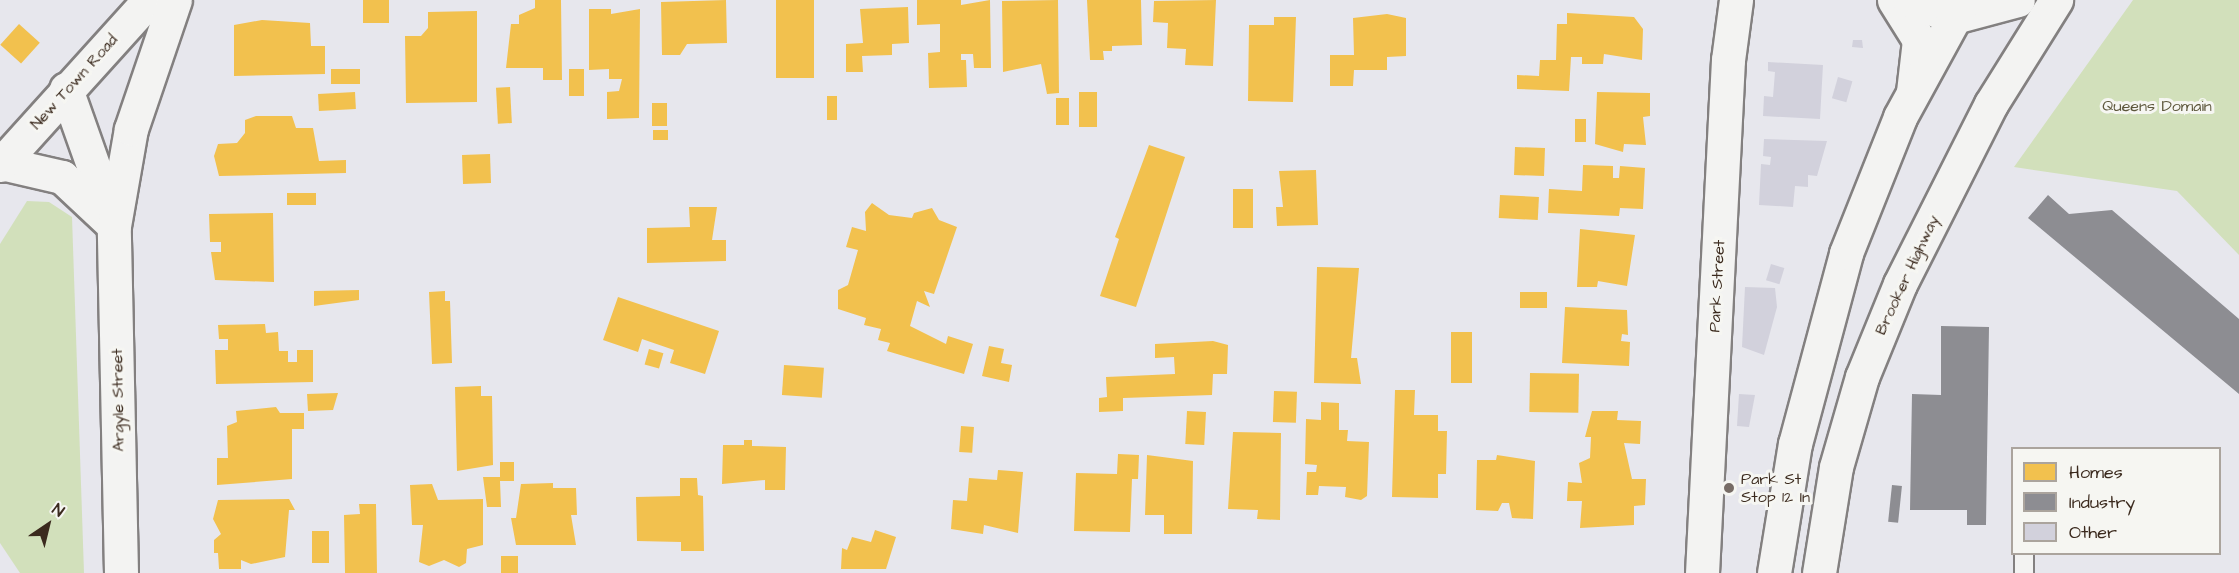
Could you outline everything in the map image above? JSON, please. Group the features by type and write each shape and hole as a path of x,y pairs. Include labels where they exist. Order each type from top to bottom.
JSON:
{"main road":[{"name":"New Town Road","path":"1,164 66,89 149,0"},
{"name":"Argyle Street","path":"121,573 114,226 132,129 175,0"},
{"name":"Park Street","path":"1702,573 1736,0"},
{"path":"1894,0 1919,40 1912,93"},
{"path":"1909,0 1959,9 2018,0"},
{"name":"Brooker Highway","path":"1818,573 1839,456 1862,377 1900,284 1991,104 2056,0"},
{"path":"1774,573 1817,351 1846,253 1912,93 1959,9"},
{"name":"Argyle Street","path":"66,89 114,226"},
{"path":"1,164 62,177 114,226"}],"lane":[{"path":"2024,555 2024,573"}],"green space":[{"name":"Queens Domain","path":"2133,0 2239,0 2239,255 2177,191 2014,167"},
{"path":"27,201 49,202 72,217 84,573 20,573 0,543 0,244"}],"building: Homes":[{"path":"363,0 389,0 389,23 363,23"},
{"path":"535,0 561,0 562,80 543,80 543,68 506,68 511,24 519,24 519,15 535,8"},
{"path":"726,0 727,43 687,44 680,55 662,55 661,2"},
{"path":"776,0 814,0 814,78 776,78"},
{"path":"917,0 961,0 961,5 990,0 991,68 974,68 973,54 961,54 961,60 966,60 967,87 929,88 928,53 940,52 940,24 917,25"},
{"path":"1058,0 1059,93 1047,94 1041,64 1003,72 1002,1"},
{"path":"1087,0 1141,0 1142,45 1112,46 1112,51 1103,51 1104,60 1090,60"},
{"path":"1216,0 1213,66 1185,65 1186,49 1167,48 1168,23 1153,22 1154,1"},
{"path":"908,7 909,43 892,44 892,55 862,56 863,72 846,72 846,44 863,43 860,9"},
{"path":"589,9 611,9 611,14 640,9 639,118 607,119 607,92 619,91 622,79 609,79 609,69 589,70"},
{"path":"477,11 477,102 406,103 405,36 421,36 428,28 428,12"},
{"path":"1567,13 1634,17 1643,29 1642,60 1604,54 1603,64 1582,64 1582,57 1571,57 1569,91 1517,89 1517,75 1539,76 1540,60 1556,60 1557,24 1567,24"},
{"path":"1387,14 1406,18 1406,56 1387,57 1387,70 1354,70 1353,86 1330,86 1330,55 1354,55 1353,18"},
{"path":"1274,17 1296,17 1293,102 1248,101 1249,25 1274,25"},
{"path":"262,20 310,23 311,46 325,46 325,74 234,76 234,25"},
{"path":"19,24 40,43 21,64 0,45"},
{"path":"331,69 360,69 360,84 331,84"},
{"path":"569,69 584,69 584,96 569,96"},
{"path":"510,87 512,123 498,124 496,88"},
{"path":"355,92 356,109 319,111 318,94"},
{"path":"1079,92 1097,92 1097,127 1079,127"},
{"path":"1597,92 1650,93 1650,116 1643,117 1646,145 1624,144 1623,152 1595,144"},
{"path":"827,96 837,96 837,120 827,120"},
{"path":"1056,98 1069,98 1069,125 1056,125"},
{"path":"652,103 667,103 667,126 652,126"},
{"path":"256,116 292,116 296,128 313,128 319,161 346,160 346,173 219,176 214,156 218,144 237,143 245,133 245,120"},
{"path":"1575,119 1586,119 1586,142 1575,142"},
{"path":"653,130 668,130 668,140 653,140"},
{"path":"1149,145 1185,157 1136,307 1100,296 1119,239 1115,237"},
{"path":"1515,147 1545,148 1544,176 1514,175"},
{"path":"490,154 491,183 463,184 462,155"},
{"path":"1583,165 1613,166 1613,178 1619,178 1620,166 1645,168 1643,209 1620,208 1619,216 1548,213 1549,189 1582,191"},
{"path":"1316,170 1318,225 1277,226 1276,207 1283,207 1279,171"},
{"path":"1233,189 1253,189 1253,228 1233,228"},
{"path":"287,193 316,193 316,205 287,205"},
{"path":"1500,195 1539,197 1538,220 1499,218"},
{"path":"872,203 889,215 912,218 914,213 932,208 939,220 957,227 934,294 924,291 930,307 917,301 910,326 946,344 948,336 973,344 964,374 887,351 890,343 878,340 881,329 864,325 866,318 838,309 838,290 848,285 858,250 846,247 852,227 866,231 865,212"},
{"path":"689,207 717,207 712,240 726,240 726,261 647,263 647,228 690,227"},
{"path":"273,213 274,282 215,280 211,252 221,252 221,242 210,242 209,214"},
{"path":"1580,229 1635,235 1627,286 1598,281 1597,287 1577,287"},
{"path":"1317,267 1359,268 1351,358 1357,358 1361,384 1314,383"},
{"path":"359,290 359,300 314,306 314,291"},
{"path":"445,291 445,301 450,301 452,363 432,364 429,292"},
{"path":"1520,292 1547,292 1547,308 1520,308"},
{"path":"618,297 719,331 705,374 670,363 674,350 642,339 638,352 603,340"},
{"path":"1565,307 1627,310 1628,335 1622,334 1621,341 1630,342 1629,366 1562,363"},
{"path":"265,324 266,333 278,332 279,351 288,351 288,362 297,362 297,350 313,350 313,382 216,384 215,350 228,350 228,339 219,339 218,325"},
{"path":"1451,332 1472,332 1472,383 1451,383"},
{"path":"1213,341 1228,345 1227,374 1213,374 1212,395 1123,398 1123,411 1099,412 1099,398 1107,397 1106,377 1175,374 1174,357 1155,358 1155,344"},
{"path":"989,346 1004,349 1001,363 1012,365 1009,382 982,376"},
{"path":"649,349 663,353 659,369 645,364"},
{"path":"784,365 824,368 822,398 782,395"},
{"path":"1530,373 1579,374 1578,413 1529,412"},
{"path":"481,386 481,396 492,396 493,465 457,471 455,387"},
{"path":"1395,390 1415,390 1414,415 1438,415 1438,431 1447,431 1446,474 1438,474 1438,498 1392,497"},
{"path":"1274,391 1297,392 1296,423 1273,422"},
{"path":"338,393 333,410 308,411 307,394"},
{"path":"1321,402 1339,403 1339,430 1348,430 1347,441 1369,442 1367,496 1361,500 1345,497 1346,487 1319,486 1318,495 1306,495 1307,472 1316,472 1317,465 1305,464 1306,419 1321,420"},
{"path":"276,407 280,413 304,413 304,429 292,429 292,479 217,485 217,458 228,458 227,426 237,422 236,411"},
{"path":"1187,411 1206,412 1204,445 1185,444"},
{"path":"1592,411 1618,411 1617,420 1641,421 1640,444 1624,443 1632,479 1646,479 1645,505 1634,506 1634,525 1580,528 1582,501 1567,501 1568,482 1582,483 1579,463 1590,458 1591,437 1585,437"},
{"path":"961,426 974,427 972,453 959,452"},
{"path":"1233,432 1281,433 1280,520 1257,519 1258,510 1228,509"},
{"path":"744,440 752,440 752,446 786,447 785,490 765,490 765,480 722,484 723,445 744,445"},
{"path":"1118,454 1139,455 1138,479 1132,479 1130,532 1074,531 1076,473 1117,474"},
{"path":"1147,455 1193,461 1192,534 1164,534 1164,515 1145,515"},
{"path":"1497,455 1535,461 1533,519 1512,518 1509,503 1502,503 1498,511 1476,510 1477,460 1496,460"},
{"path":"500,462 514,462 514,481 500,481 501,507 487,507 483,477 500,477"},
{"path":"998,470 1023,472 1018,533 984,525 983,534 951,529 953,500 967,501 969,478 997,480"},
{"path":"680,478 697,478 698,495 703,496 704,551 681,551 681,542 637,541 636,497 680,496"},
{"path":"553,483 553,488 576,488 577,515 571,515 576,545 516,545 511,518 516,518 521,484"},
{"path":"432,484 438,500 483,499 483,545 467,549 466,563 459,567 444,560 429,566 419,562 423,525 412,525 410,485"},
{"path":"289,499 295,510 289,510 285,557 251,564 241,560 241,569 219,569 218,553 214,553 214,540 221,534 213,519 218,500"},
{"path":"359,504 376,504 377,573 345,573 344,515 360,514"},
{"path":"875,530 896,537 886,569 841,569 842,548 847,550 852,537 871,542"},
{"path":"312,531 329,531 329,563 312,563"},
{"path":"501,556 518,556 518,573 501,573"}],"building: Industry":[{"path":"2048,195 2069,214 2112,210 2239,319 2239,394 2028,218"},
{"path":"1941,326 1989,327 1986,525 1967,525 1967,510 1910,510 1912,394 1941,395"},
{"path":"1892,485 1902,486 1898,523 1888,522"}],"building: Other":[{"path":"1853,40 1862,40 1863,48 1852,47"},
{"path":"1768,62 1823,65 1820,119 1763,116 1764,96 1773,97 1775,72 1768,71"},
{"path":"1838,77 1852,81 1846,102 1832,98"},
{"path":"1764,139 1827,141 1817,176 1808,175 1808,187 1795,186 1793,207 1759,205 1761,164 1770,165 1771,157 1763,156"},
{"path":"1771,264 1784,268 1779,284 1766,280"},
{"path":"1745,287 1775,288 1777,307 1764,355 1742,347"},
{"path":"1739,394 1755,395 1749,427 1737,426"}],"place":[{"name":"Park St Stop 12 In","path":"1729,488"}]}
